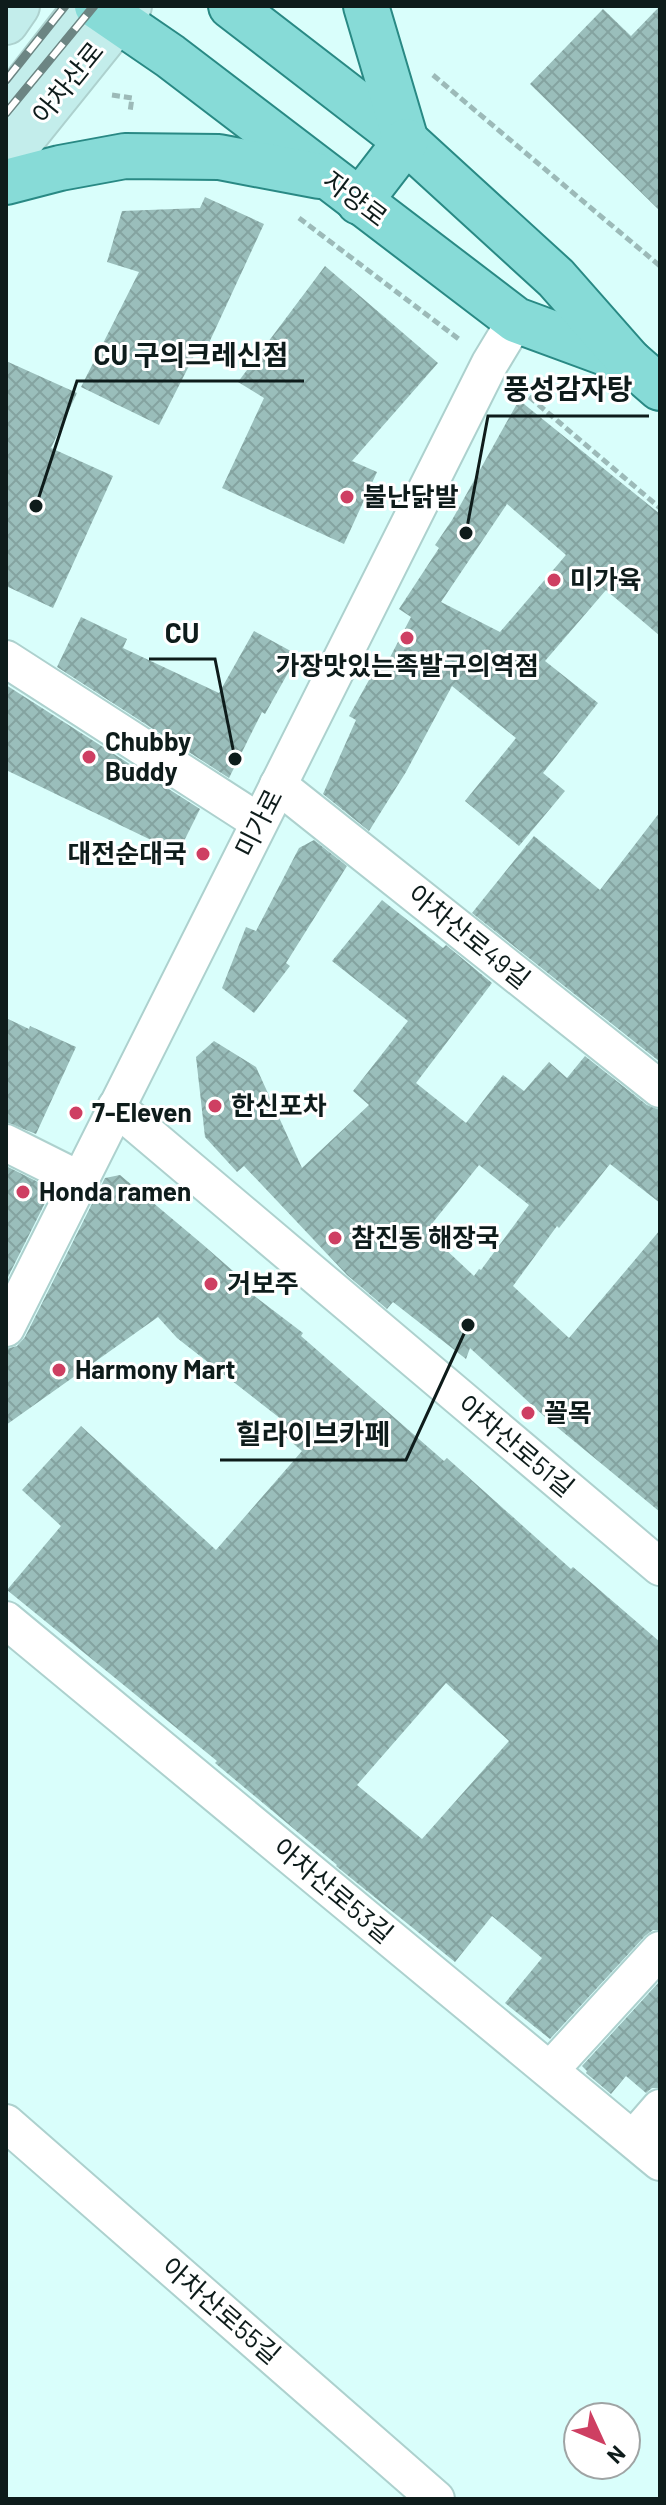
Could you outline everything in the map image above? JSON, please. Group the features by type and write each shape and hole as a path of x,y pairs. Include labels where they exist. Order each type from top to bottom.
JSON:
{"main road":[{"path":"6,22 17,6"},
{"name":"자양로","path":"231,6 406,141 556,278 645,375"},
{"path":"6,182 125,156 219,157 342,190 406,141 366,6"},
{"name":"자양로","path":"108,9 516,320 645,375"},
{"name":"아차산로","path":"6,110 108,9"},
{"name":"아차산로","path":"6,159 108,9"}],"street":[{"name":"미가로","path":"6,1328 490,363 516,320"},
{"path":"6,659 259,822"},
{"name":"아차산로49길","path":"278,785 660,1089"},
{"name":"아차산로51길","path":"116,1107 660,1567"},
{"path":"6,1143 80,1180"},
{"name":"아차산로53길","path":"6,1620 647,2151"},
{"path":"550,2070 660,1950"},
{"path":"647,2151 660,2108"},
{"name":"아차산로55길","path":"6,2123 436,2499"}],"path":[{"path":"424,68 660,266"},
{"path":"294,214 490,363 660,508"}],"building":[{"path":"660,6 660,211 530,84 603,9 631,36"},
{"path":"205,197 264,224 202,358 195,354 159,425 81,387 139,272 107,262 122,211 200,208"},
{"path":"325,266 438,363 352,461 377,472 344,544 222,488 264,398 238,382"},
{"path":"6,361 77,393 51,448 113,476 53,608 6,586"},
{"path":"519,400 660,514 660,636 606,590 545,661 598,703 543,773 565,791 519,846 465,801 516,738 452,686 406,772 369,831 323,794 356,720 349,716 379,662 386,665 411,617 399,609 439,548 435,545","holes":["507,504 566,555 500,632 441,602"]},
{"path":"81,617 127,639 123,648 219,693 254,631 298,655 265,714 262,712 229,778 57,667"},
{"path":"6,685 200,809 178,853 6,770"},
{"path":"660,812 660,1062 472,913 534,836 600,890"},
{"path":"314,840 347,866 286,963 290,966 254,1013 222,988 246,927 256,931 299,848"},
{"path":"382,900 443,948 446,945 492,983 416,1083 466,1123 503,1075 524,1091 549,1062 567,1078 585,1056 647,1105 660,1110 660,1203 610,1164 559,1228 557,1226 513,1286 569,1338 660,1230 660,1512 546,1418 470,1348 466,1359 393,1302 387,1309 347,1275 244,1166 237,1172 205,1137 196,1057 214,1041 256,1067 302,1168 369,1105 353,1091 408,1021 332,961","holes":["479,1165 529,1205 474,1276 426,1231"]},
{"path":"6,1018 76,1047 36,1134 6,1122"},
{"path":"6,1166 52,1189 6,1281"},
{"path":"120,1175 249,1285 245,1289 303,1333 301,1336 444,1461 447,1458 571,1569 573,1567 660,1642 660,1930 653,1930 645,1936 550,2039 505,2003 542,1958 492,1916 455,1962 336,1866 215,1763 217,1761 7,1590 61,1526 22,1490 81,1426 216,1550 302,1451 274,1427 281,1419 177,1338 158,1317 6,1425 6,1349 17,1346 25,1337 105,1178","holes":["446,1683 509,1741 422,1839 357,1785"]},
{"path":"660,1981 660,2088 652,2088 646,2093 626,2076 611,2094 582,2066"}],"railway":[{"path":"6,80 65,6"},
{"path":"6,113 94,6"}],"place":[{"name":"불난닭발","path":"347,497"},
{"name":"CU 구의크레신점","path":"36,506"},
{"name":"풍성감자탕","path":"466,533"},
{"name":"미가육","path":"554,580"},
{"name":"가장맛있는족발구의역점","path":"407,638"},
{"name":"Chubby Buddy","path":"89,757"},
{"name":"CU","path":"235,759"},
{"name":"대전순대국","path":"203,854"},
{"name":"한신포차","path":"215,1106"},
{"name":"7-Eleven","path":"76,1113"},
{"name":"Honda ramen","path":"23,1192"},
{"name":"참진동 해장국","path":"335,1238"},
{"name":"거보주","path":"211,1284"},
{"name":"힐라이브카페","path":"468,1325"},
{"name":"Harmony Mart","path":"59,1370"},
{"name":"꼴목","path":"528,1413"}]}
